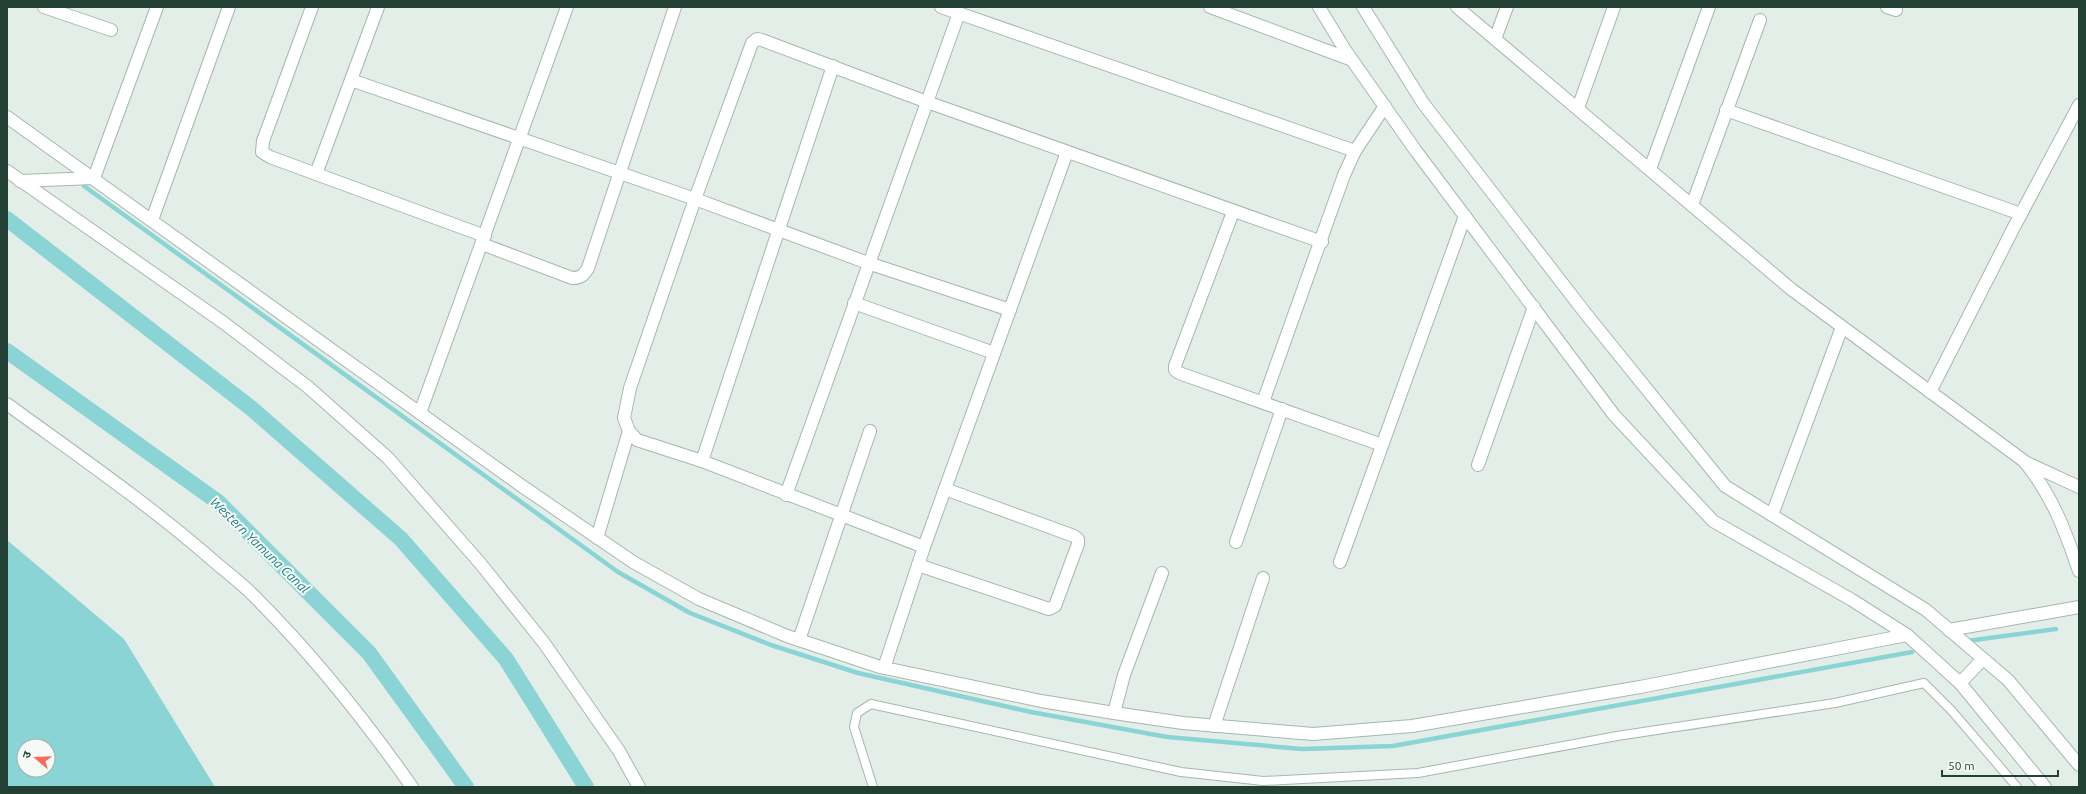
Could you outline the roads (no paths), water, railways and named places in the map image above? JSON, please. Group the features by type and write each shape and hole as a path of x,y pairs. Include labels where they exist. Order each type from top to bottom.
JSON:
{"street":[{"path":"44,7 111,30"},
{"path":"94,178 157,7"},
{"path":"152,220 229,7"},
{"path":"312,7 261,149 265,155 578,278 584,275 588,268 618,174 675,7"},
{"path":"316,174 378,7"},
{"path":"420,413 484,240 518,140 568,7"},
{"path":"941,7 1354,151"},
{"path":"1210,7 1352,60"},
{"path":"1319,7 1352,60 1385,106 1465,216 1614,415 1713,521 1852,600 1907,635 1960,683 2045,787"},
{"path":"1363,7 1423,102 1586,314 1725,486 1926,610 2008,680 2079,765"},
{"path":"1457,7 1791,289 2024,461 2079,487"},
{"path":"1495,39 1507,7"},
{"path":"1578,108 1614,7"},
{"path":"1650,169 1709,7"},
{"path":"786,495 959,13"},
{"path":"1692,205 1760,20"},
{"path":"924,547 841,513 786,495 702,461 637,440 629,431 624,418 630,388 695,199 752,43 757,39 1233,212 1322,242"},
{"path":"702,461 738,349 780,230 833,66"},
{"path":"351,80 518,140 695,199 868,263 1010,310"},
{"path":"1263,402 1354,151 1385,106"},
{"path":"1930,392 2021,214 2079,106"},
{"path":"1726,110 2021,214"},
{"path":"7,117 420,413 632,562 699,599 799,640 884,668 1041,701 1114,713 1183,723 1313,734 1412,726 1640,686 1907,635"},
{"path":"884,668 924,547 1067,152"},
{"path":"7,171 230,327 308,387 388,458 480,563 544,643 619,751 639,787"},
{"path":"20,181 94,178"},
{"path":"1233,212 1175,366 1175,370 1179,374 1263,402 1382,445"},
{"path":"1340,562 1465,216"},
{"path":"854,303 994,353"},
{"path":"1478,465 1534,307"},
{"path":"1772,515 1842,327"},
{"path":"7,404 133,495 196,545 254,596 316,663 389,754 412,787"},
{"path":"1236,542 1282,409"},
{"path":"597,538 629,431"},
{"path":"799,640 870,431"},
{"path":"2024,461 2044,488 2066,531 2079,572"},
{"path":"918,565 1049,609 1055,606 1078,544 1078,539 1074,536 945,489"},
{"path":"1114,713 1124,675 1162,573"},
{"path":"1214,726 1263,578"},
{"path":"1949,630 2079,607"},
{"path":"1960,683 1983,659"}],"lane":[{"path":"873,787 854,727 857,713 871,704 1180,772 1263,780 1418,773 1617,736 1835,703 1924,683 1952,711 2017,787"}],"water":[{"path":"7,540 124,639 215,787 7,787"}],"waterway":[{"path":"84,186 618,572 690,613 771,645 858,673 1031,712 1167,737 1302,749 1393,746 1912,652"},
{"path":"7,219 251,408 401,539 506,659 586,787"},
{"name":"Western Yamuna Canal","path":"7,351 218,502 369,653 466,787"},
{"path":"1967,641 2056,629"}]}
